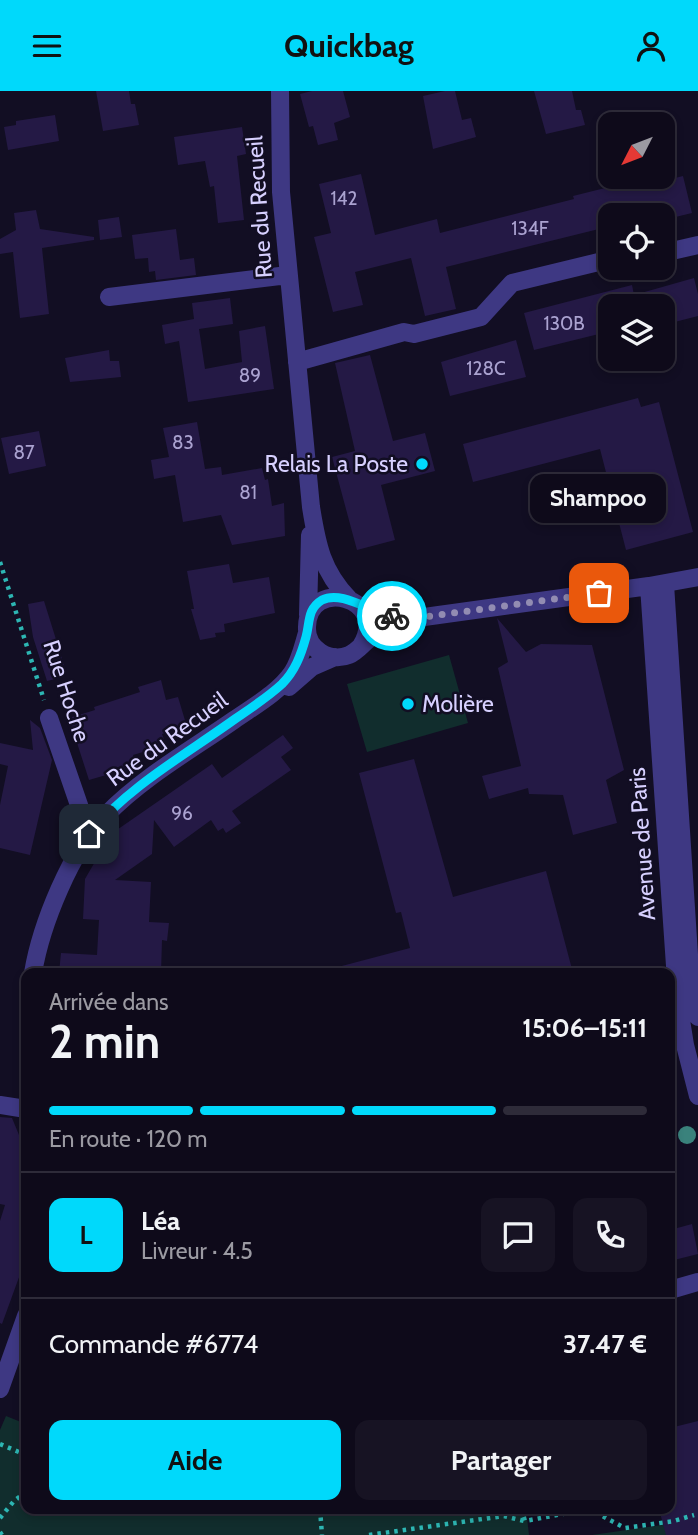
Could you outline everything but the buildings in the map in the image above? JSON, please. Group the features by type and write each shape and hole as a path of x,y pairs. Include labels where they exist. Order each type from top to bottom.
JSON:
{"street":[{"name":"Rue du Recueil","path":"264,699 293,671 308,625 310,507 279,159 279,91"},
{"path":"675,250 698,245"},
{"path":"297,362 404,333 414,334 481,317 512,283 598,262"},
{"path":"109,297 288,275"},
{"name":"Rue du Recueil","path":"310,507 326,569 333,582 354,602"},
{"path":"417,618 382,614 339,597 325,599 313,609 308,625 317,650 335,657 350,655 377,633 417,618 698,577"},
{"name":"Avenue de Paris","path":"657,585 690,970 698,1017"},
{"name":"Avenue de Paris","path":"657,585 677,995 685,1045 698,1096"},
{"path":"354,602 366,617 368,627 361,646"},
{"name":"Rue du Recueil","path":"34,968 44,927 71,866 89,834 105,815 143,784 264,699 297,682 312,667 335,657"},
{"name":"Rue Hoche","path":"49,718 89,834"},
{"path":"0,1105 21,1108"},
{"path":"675,1289 698,1282"},
{"path":"1,1385 21,1330"}],"path":[{"name":"Rue Hoche","path":"0,562 49,718"},
{"path":"0,1444 21,1453"},
{"path":"0,1518 21,1496"},
{"path":"320,1514 322,1535"},
{"path":"523,1514 525,1521"},
{"path":"369,1535 504,1516 525,1521 562,1514"},
{"path":"601,1514 625,1528 674,1521 694,1515"}],"green space":[{"name":"Molière","path":"449,655 468,723 367,752 347,684"},
{"path":"6,1416 21,1422 21,1514 527,1514 529,1535 0,1535 0,1430"},
{"path":"669,1524 672,1535 592,1535"}],"way so far":[{"path":"392,616 417,618 599,593"}],"place":[{"name":"Relais La Poste","path":"422,464"},
{"name":"Shampoo","path":"599,593"},
{"name":"Molière","path":"408,704"}],"route":[{"path":"89,834 121,801 264,699 285,681 302,651 310,613 320,602 334,597 345,597 369,610 392,616"}]}
